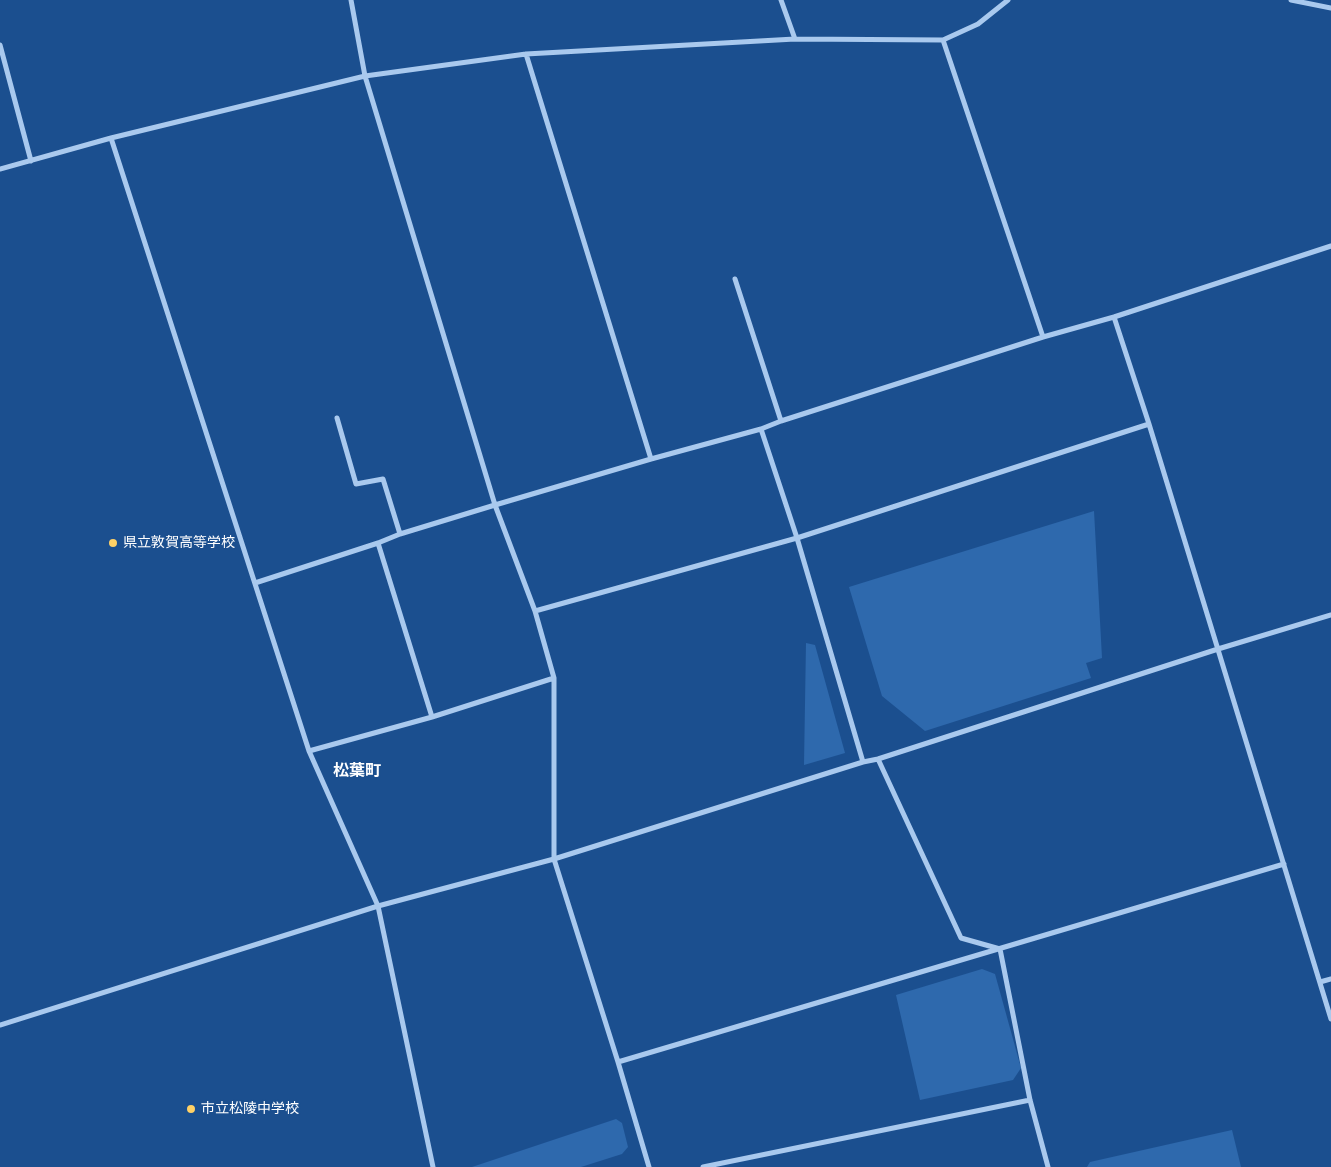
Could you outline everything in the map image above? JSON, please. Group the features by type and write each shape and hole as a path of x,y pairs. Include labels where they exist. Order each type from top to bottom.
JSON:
{"street":[{"path":"351,0 365,76 495,505 535,611 554,678 554,859 649,1167"},
{"path":"781,0 795,38"},
{"path":"0,169 111,138 365,76 526,54 795,38 943,40 978,24 1008,0"},
{"path":"1291,0 1331,8"},
{"path":"943,40 1043,337"},
{"path":"0,45 31,161"},
{"path":"526,54 651,459"},
{"path":"111,138 309,751 378,906 433,1167"},
{"path":"255,583 400,534 495,505 651,459 761,430 782,420 1043,337 1114,317 1331,246"},
{"path":"735,279 782,420"},
{"path":"1114,317 1149,424 1331,1020"},
{"path":"337,418 356,484 383,479 400,534"},
{"path":"535,611 797,538 1149,424"},
{"path":"761,430 797,538 863,762"},
{"path":"378,543 432,717"},
{"path":"0,1025 378,906 554,859 863,762 878,759 1331,614"},
{"path":"309,751 432,717 554,678"},
{"path":"878,759 961,938 1000,949"},
{"path":"618,1062 1284,864"},
{"path":"1000,949 1030,1100 1048,1167"},
{"path":"1320,982 1331,979"},
{"path":"703,1167 1030,1100"}],"shaded area":[{"path":"1094,511 1102,658 1086,663 1091,678 925,731 882,696 849,587"},
{"path":"806,643 815,645 845,753 804,765"},
{"path":"982,969 995,974 1021,1068 1013,1080 920,1100 896,995"},
{"path":"616,1119 622,1123 628,1147 622,1154 581,1167 472,1167"},
{"path":"1232,1130 1241,1167 1087,1167 1090,1162"}],"place":[{"name":"県立敦賀高等学校","path":"113,543"},
{"name":"市立松陵中学校","path":"191,1109"}],"district":[{"name":"松葉町","path":"357,771"}]}
